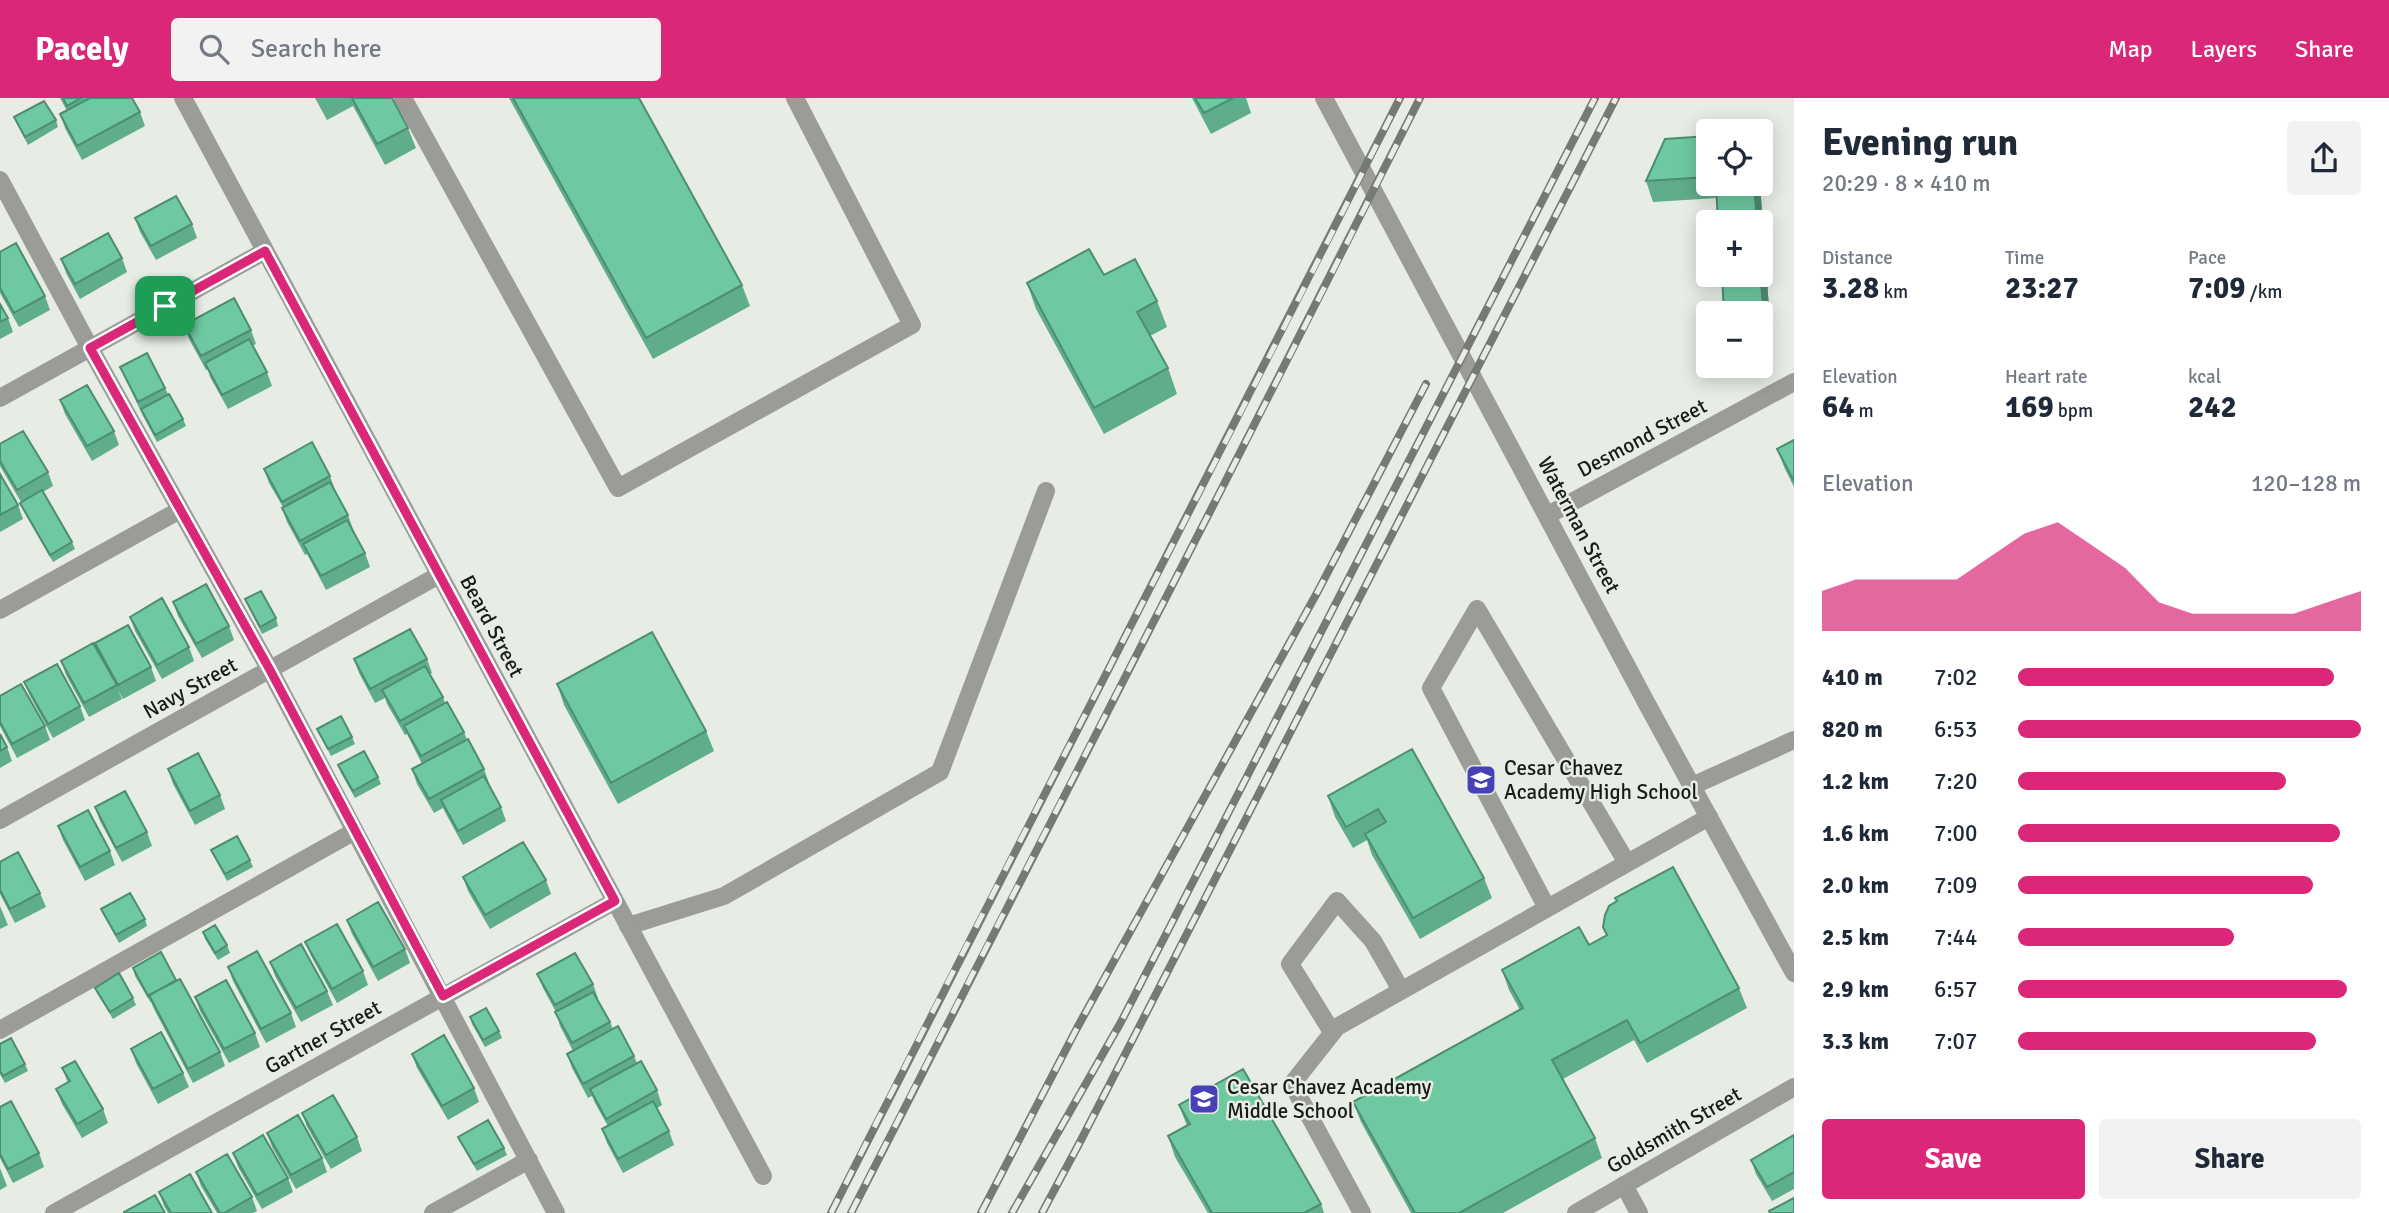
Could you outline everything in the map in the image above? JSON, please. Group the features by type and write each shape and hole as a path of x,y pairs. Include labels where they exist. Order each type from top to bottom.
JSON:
{"street":[{"name":"Beard Street","path":"183,98 762,1176"},
{"path":"403,98 618,488 912,325 795,98"},
{"name":"Waterman Street","path":"1324,98 1794,973"},
{"path":"0,180 90,348 270,670 556,1213"},
{"path":"0,398 265,251"},
{"name":"Desmond Street","path":"1548,515 1794,382"},
{"path":"628,926 724,896 940,772 1046,491"},
{"path":"0,610 180,510"},
{"name":"Navy Street","path":"0,820 439,575"},
{"path":"1547,908 1431,688 1477,609 1627,863"},
{"path":"1692,786 1794,740"},
{"path":"1362,1213 1292,1084 1332,1032 1401,990 1709,817"},
{"path":"0,1030 355,831"},
{"name":"Gartner Street","path":"54,1213 615,901"},
{"path":"1332,1032 1290,964 1337,901 1373,941 1401,990"},
{"name":"Goldsmith Street","path":"1582,1211 1794,1087"},
{"path":"433,1213 529,1160"},
{"path":"1624,1185 1639,1213"}],"building":[{"path":"63,98 81,98 67,106"},
{"path":"90,98 132,98 140,112 77,146 60,114"},
{"path":"352,98 392,98 408,128 377,144"},
{"path":"513,98 639,98 742,285 646,338"},
{"path":"1195,98 1233,98 1204,113"},
{"path":"44,101 56,120 25,137 14,117"},
{"path":"1696,137 1696,178 1646,181 1665,139"},
{"path":"176,196 192,224 151,246 135,218"},
{"path":"1717,196 1755,196 1756,210 1717,210"},
{"path":"108,233 122,258 75,284 61,259"},
{"path":"16,243 45,296 14,313 0,288 0,252"},
{"path":"1089,249 1104,275 1135,259 1157,301 1137,312 1168,368 1094,408 1027,283"},
{"path":"1723,287 1761,287 1763,301 1723,301"},
{"path":"234,298 251,330 201,356 184,325"},
{"path":"0,304 8,318 0,322"},
{"path":"249,339 267,372 222,395 205,363"},
{"path":"147,353 165,388 138,402 120,367"},
{"path":"87,385 114,431 87,446 60,400"},
{"path":"169,394 183,419 155,435 141,409"},
{"path":"23,431 48,472 17,490 0,461 0,444"},
{"path":"1794,440 1794,481 1777,449"},
{"path":"312,442 330,476 282,502 264,469"},
{"path":"0,474 18,505 0,515"},
{"path":"330,482 348,515 300,541 282,508"},
{"path":"42,490 72,542 50,555 20,503"},
{"path":"347,520 365,553 321,576 303,544"},
{"path":"206,584 229,626 196,644 173,602"},
{"path":"261,591 276,618 260,627 245,599"},
{"path":"162,598 189,647 157,665 130,617"},
{"path":"128,625 151,667 118,685 95,643"},
{"path":"410,629 427,659 370,689 354,659"},
{"path":"652,632 706,731 611,783 557,684"},
{"path":"93,643 117,685 84,703 61,661"},
{"path":"57,664 80,706 48,724 24,682"},
{"path":"425,666 443,697 400,721 382,690"},
{"path":"21,684 45,726 12,744 0,722 0,696"},
{"path":"447,702 464,732 421,756 404,726"},
{"path":"341,716 352,737 328,749 317,729"},
{"path":"0,734 7,747 0,751"},
{"path":"468,739 484,769 429,799 412,769"},
{"path":"1412,749 1484,878 1413,918 1365,834 1386,822 1378,809 1346,827 1328,796"},
{"path":"364,751 378,777 353,791 338,765"},
{"path":"198,753 220,795 190,811 168,769"},
{"path":"484,776 501,807 458,831 441,800"},
{"path":"125,791 147,832 116,848 95,807"},
{"path":"88,810 110,851 80,867 58,826"},
{"path":"237,836 250,860 225,874 211,850"},
{"path":"523,842 546,880 485,915 463,877"},
{"path":"18,852 40,893 10,909 0,890 0,862"},
{"path":"1673,867 1739,988 1640,1043 1627,1020 1552,1060 1595,1138 1459,1213 1415,1213 1353,1102 1523,1008 1502,970 1579,927 1589,945 1607,935 1603,927 1605,915 1609,906 1617,901 1615,898"},
{"path":"130,893 145,919 116,935 101,909"},
{"path":"378,902 405,949 373,967 347,920"},
{"path":"337,924 363,971 332,989 305,942"},
{"path":"215,925 227,945 215,953 203,932"},
{"path":"301,944 327,991 296,1008 270,962"},
{"path":"257,951 291,1013 261,1029 228,967"},
{"path":"161,952 176,980 148,996 133,968"},
{"path":"575,953 593,984 555,1005 537,974"},
{"path":"119,973 133,998 110,1012 95,988"},
{"path":"180,979 220,1052 188,1069 149,995"},
{"path":"226,980 255,1033 224,1049 195,997"},
{"path":"593,992 610,1022 572,1043 555,1012"},
{"path":"486,1008 499,1031 483,1040 470,1017"},
{"path":"618,1026 634,1056 583,1084 567,1054"},
{"path":"161,1032 183,1073 153,1089 131,1049"},
{"path":"444,1035 474,1088 442,1106 412,1054"},
{"path":"11,1038 25,1064 3,1076 0,1071 0,1044"},
{"path":"75,1061 103,1109 77,1124 56,1089 70,1081 62,1068"},
{"path":"641,1061 657,1090 606,1119 590,1089"},
{"path":"1243,1069 1321,1204 1304,1213 1212,1213 1168,1136 1190,1124 1179,1105"},
{"path":"333,1095 357,1137 326,1155 302,1113"},
{"path":"11,1101 39,1153 8,1169 0,1154 0,1107"},
{"path":"653,1101 669,1131 618,1159 602,1129"},
{"path":"298,1115 322,1158 291,1175 267,1133"},
{"path":"488,1120 504,1148 474,1164 458,1137"},
{"path":"263,1135 288,1178 257,1195 233,1153"},
{"path":"1794,1135 1794,1172 1767,1187 1751,1160"},
{"path":"227,1154 252,1197 220,1213 196,1172"},
{"path":"190,1174 212,1213 171,1213 159,1192"},
{"path":"155,1195 165,1213 124,1213 124,1212"},
{"path":"1794,1198 1794,1213 1770,1213 1769,1211"}],"railway":[{"path":"831,1213 1400,98"},
{"path":"851,1213 1420,98"},
{"path":"1012,1213 1121,1022 1595,98"},
{"path":"1042,1213 1616,98"},
{"path":"981,1213 1077,1028 1318,591 1426,384"}],"place":[{"name":"Cesar Chavez Academy High School","path":"1481,780"},
{"name":"Cesar Chavez Academy Middle School","path":"1204,1099"}],"route":[{"path":"265,251 615,901 443,996 270,670 90,348 165,306 265,251"}]}
